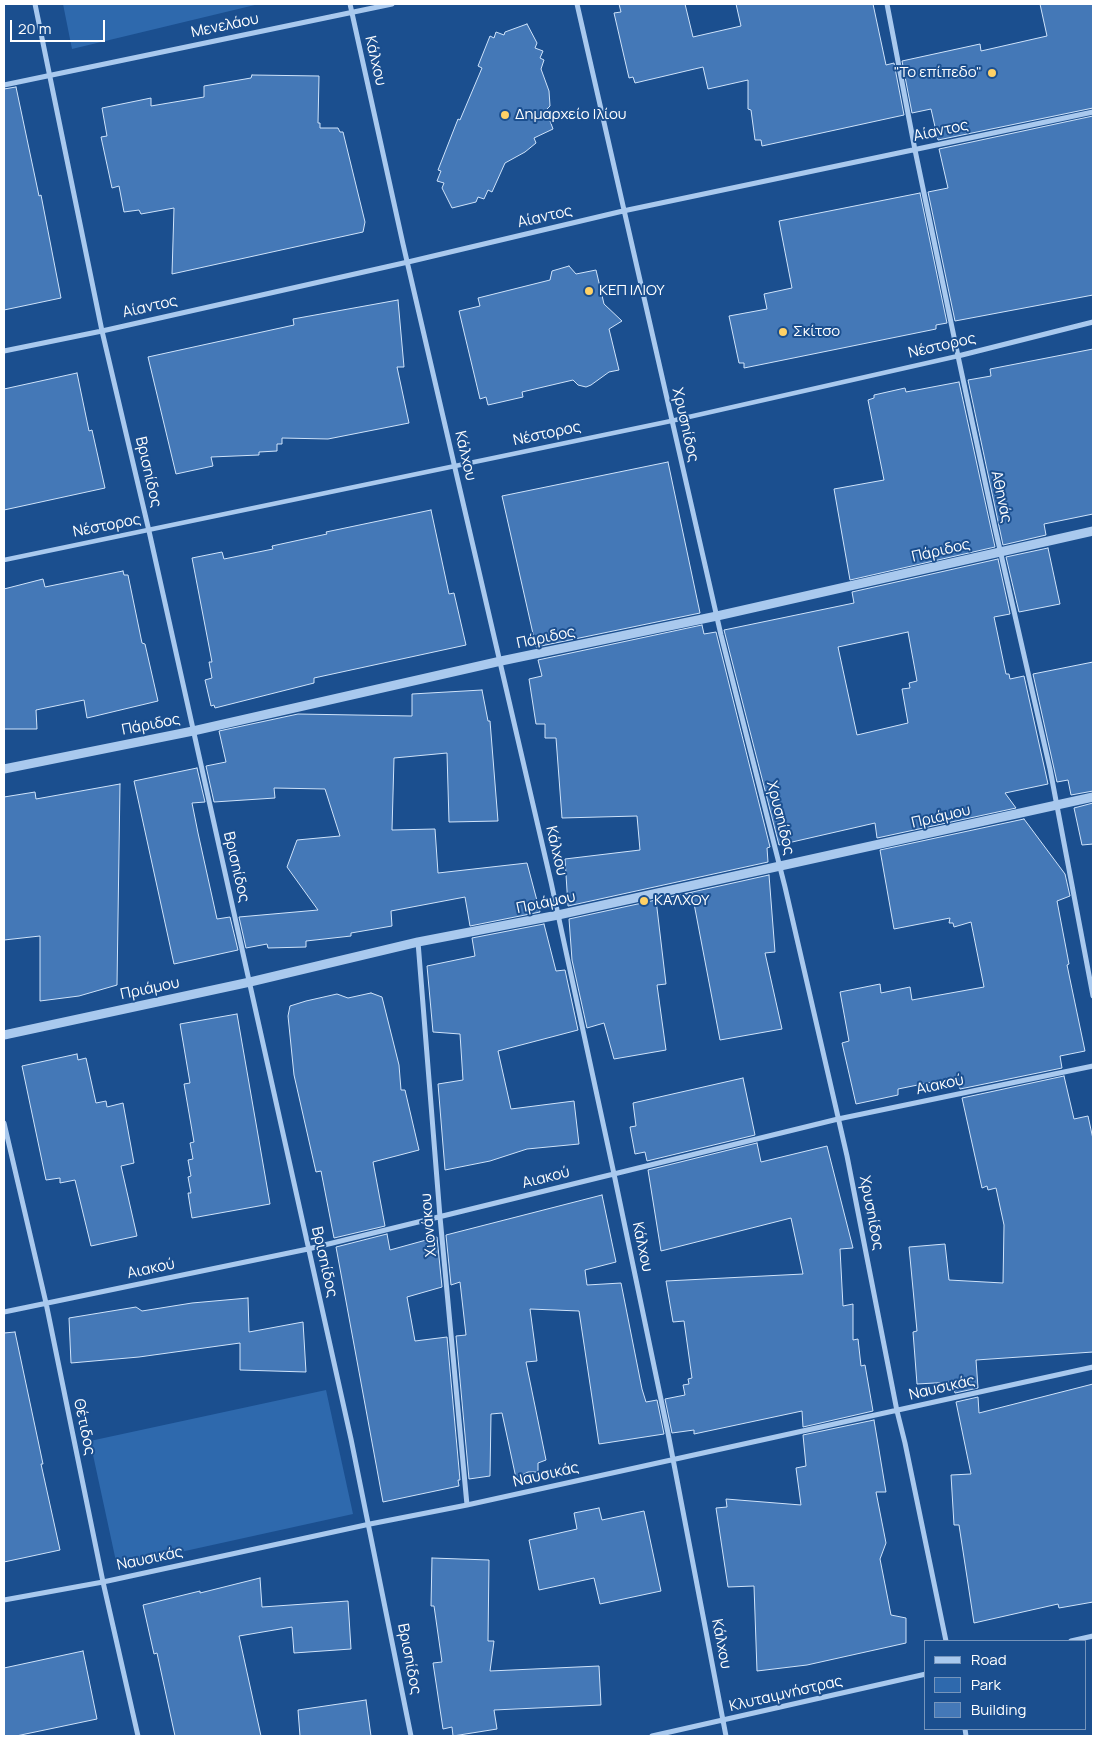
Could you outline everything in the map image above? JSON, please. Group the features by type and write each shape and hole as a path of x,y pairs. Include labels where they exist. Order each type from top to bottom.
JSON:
{"street":[{"name":"Βρισηίδος","path":"35,4 102,331 149,531 370,1524 412,1736"},
{"name":"Κάλχου","path":"350,4 558,915 614,1174 726,1736"},
{"name":"Μενελάου","path":"4,85 392,4"},
{"name":"Χρυσηίδος","path":"576,4 671,421 717,616 780,867 847,1156 896,1411 905,1442 946,1640"},
{"name":"Αθηνάς","path":"887,4 958,356 1057,805 1093,996"},
{"name":"Αίαντος","path":"4,351 102,331 408,262 623,211 1093,112"},
{"name":"Νέστορος","path":"4,560 671,421 958,356 1093,322"},
{"name":"Πάριδος","path":"4,769 193,731 501,661 717,616 1093,531"},
{"name":"Πριάμου","path":"4,1035 250,982 418,942 558,915 1093,797"},
{"name":"Χιονάκου","path":"418,942 440,1217 467,1505"},
{"name":"Αιακού","path":"4,1312 308,1249 838,1119 1093,1066"},
{"name":"Θέτιδος","path":"4,1123 46,1303 138,1736"},
{"name":"Ναυσικάς","path":"4,1600 104,1582 370,1524 467,1505 1093,1367"},
{"path":"1075,1640 1093,1636"},
{"name":"Κλυταιμνήστρας","path":"652,1736 924,1674"}],"green space":[{"path":"63,4 259,4 72,49"},
{"path":"326,1390 353,1514 117,1566 90,1441"}],"building":[{"path":"619,4 685,4 693,37 741,26 736,4 873,4 886,65 894,63 904,115 762,146 761,140 755,140 751,110 748,109 748,80 708,89 703,67 635,83 633,77 629,78 614,13 621,12"},
{"path":"1040,4 1093,4 1093,108 938,140 931,109 912,113 902,61 980,44 981,51 1047,36"},
{"name":"Δημαρχείο Ιλίου","path":"527,24 537,43 535,48 543,51 540,58 544,60 541,69 549,91 550,106 546,110 553,129 534,138 536,143 525,152 505,163 492,192 488,190 484,199 478,197 476,202 452,208 442,188 444,183 437,181 441,171 438,170 458,119 460,120 482,68 478,66 490,36 494,38 496,32 504,35 505,32"},
{"path":"252,75 319,76 318,123 320,123 320,128 338,128 340,132 343,132 365,222 363,232 172,274 174,208 141,214 139,210 124,212 119,186 112,188 101,137 107,136 102,108 151,98 151,106 204,97 204,86 251,78"},
{"path":"16,87 39,196 41,195 61,298 4,310 4,89"},
{"path":"1093,116 1093,295 955,321 928,192 948,188 939,149"},
{"path":"920,193 947,323 936,325 936,329 744,368 744,363 739,363 729,316 767,309 764,294 792,288 779,221"},
{"path":"569,266 576,274 596,270 604,304 622,321 609,329 619,370 609,372 586,387 578,385 573,380 522,392 523,397 488,405 486,397 480,399 459,311 480,306 478,298 550,280 552,271"},
{"path":"398,300 404,367 397,367 409,423 328,439 282,438 282,444 277,444 277,451 259,452 259,455 211,457 213,466 176,474 148,357 294,325 293,319"},
{"path":"1093,349 1093,514 1044,524 1046,535 1003,545 968,380 991,376 990,369"},
{"path":"77,373 89,431 92,430 105,488 4,510 4,389"},
{"path":"959,382 995,547 850,580 834,489 884,480 868,400 874,398 874,395 905,388 906,392"},
{"path":"668,462 700,613 536,647 502,496"},
{"path":"431,510 449,594 454,593 466,645 314,678 314,683 215,708 214,705 211,706 205,680 212,678 209,662 212,662 192,558 222,552 224,559 273,549 272,546 327,534 326,532"},
{"path":"1048,548 1060,604 1019,612 1006,557"},
{"path":"998,559 1010,614 994,617 1006,674 1009,674 1010,679 1024,676 1048,784 1005,793 1016,808 877,838 875,823 779,845 724,630 854,603 852,592","holes":["908,632 917,681 909,683 910,688 902,689 908,723 857,735 838,647"]},
{"path":"123,571 124,575 128,575 142,643 145,644 158,701 87,718 84,700 36,710 37,729 4,729 4,589 43,579 45,587"},
{"path":"702,625 704,634 716,632 770,847 767,848 768,862 568,906 565,859 640,850 637,816 562,818 556,738 545,738 545,724 536,724 529,679 542,676 538,660"},
{"path":"1093,662 1093,791 1071,795 1068,780 1057,782 1033,674"},
{"path":"482,690 488,721 490,721 498,821 449,822 447,753 394,758 392,830 435,829 438,873 527,863 540,912 470,926 465,897 391,911 392,926 351,933 351,936 306,941 306,947 268,948 267,944 246,948 239,917 318,910 287,867 297,840 340,836 325,789 274,788 275,798 214,802 206,766 226,762 219,731 298,714 412,716 412,694"},
{"path":"197,768 205,802 192,803 217,919 230,917 238,950 174,964 134,781"},
{"path":"120,784 117,985 79,996 40,1001 40,936 4,940 4,797 35,792 36,799"},
{"path":"1093,803 1093,844 1082,845 1074,808"},
{"path":"1024,819 1065,874 1070,896 1057,901 1069,964 1067,965 1085,1051 1060,1056 1062,1068 960,1089 957,1077 898,1089 898,1095 856,1104 842,1043 849,1041 840,992 880,984 881,993 910,987 912,1000 984,987 971,922 954,927 953,923 949,923 950,918 894,929 880,850"},
{"path":"769,875 775,952 765,953 782,1029 720,1040 692,893 670,897"},
{"path":"656,900 666,984 657,985 666,1050 614,1059 604,1023 587,1028 572,960 569,919"},
{"path":"544,924 556,971 565,970 578,1030 498,1051 511,1109 574,1101 579,1144 527,1149 490,1161 445,1170 438,1084 463,1080 460,1034 433,1032 427,966 475,956 472,938"},
{"path":"371,993 382,997 399,1065 401,1090 405,1090 419,1150 373,1162 385,1226 334,1238 321,1171 316,1172 294,1075 288,1016 290,1006 306,1001 337,994 348,998"},
{"path":"237,1014 270,1204 192,1218 188,1193 191,1193 188,1177 191,1176 188,1160 193,1159 190,1143 194,1142 184,1084 190,1083 180,1024"},
{"path":"77,1054 78,1060 86,1058 96,1103 106,1101 107,1107 123,1103 134,1163 121,1166 137,1236 91,1246 75,1180 60,1183 60,1178 46,1180 22,1066"},
{"path":"1064,1076 1074,1119 1088,1116 1093,1139 1093,1352 976,1360 978,1388 955,1393 952,1382 917,1384 913,1332 917,1331 909,1247 945,1244 949,1280 1003,1283 1004,1225 996,1188 988,1190 987,1186 982,1188 962,1098"},
{"path":"743,1078 755,1135 647,1161 645,1152 635,1154 630,1127 636,1126 633,1103"},
{"path":"757,1143 761,1162 827,1146 853,1248 840,1249 843,1306 853,1304 853,1340 858,1339 861,1366 865,1365 873,1411 803,1427 802,1411 694,1434 694,1430 672,1433 665,1399 685,1395 683,1385 689,1384 688,1379 692,1378 684,1321 673,1322 666,1281 803,1274 791,1218 661,1251 648,1170"},
{"path":"602,1195 616,1262 585,1270 587,1285 621,1283 642,1389 646,1402 657,1400 664,1434 599,1444 579,1311 530,1309 537,1361 526,1362 546,1460 538,1463 538,1472 528,1472 516,1478 502,1413 491,1414 490,1476 469,1479 456,1336 466,1335 460,1282 451,1285 446,1235"},
{"path":"387,1234 390,1250 437,1237 442,1287 407,1297 415,1341 447,1337 460,1480 458,1480 459,1486 383,1502 336,1247"},
{"path":"248,1298 249,1332 303,1322 306,1372 240,1370 240,1343 139,1357 71,1363 69,1318 136,1307 142,1311 192,1303"},
{"path":"15,1332 60,1550 4,1562 4,1333"},
{"path":"1093,1384 1093,1602 1059,1608 1058,1604 974,1623 959,1525 954,1525 951,1475 971,1474 956,1402 978,1397 979,1413"},
{"path":"874,1420 886,1492 876,1492 886,1543 880,1559 891,1615 906,1618 906,1643 807,1665 757,1671 754,1586 728,1587 716,1508 727,1507 726,1499 801,1505 796,1468 806,1466 803,1435"},
{"path":"599,1508 602,1520 644,1511 661,1591 600,1604 594,1578 539,1590 529,1540 577,1529 574,1513"},
{"path":"432,1558 489,1560 488,1641 494,1641 490,1671 599,1666 601,1705 494,1710 497,1729 453,1736 452,1727 443,1729 433,1663 442,1662 434,1606 431,1606"},
{"path":"260,1578 262,1607 348,1601 351,1649 294,1653 292,1627 239,1636 261,1736 175,1736 157,1653 154,1654 143,1605"},
{"path":"83,1651 97,1719 16,1736 4,1736 4,1668"},
{"path":"366,1700 371,1736 300,1736 298,1710"}],"place":[{"name":"\"Το επίπεδο\"","path":"992,73"},
{"name":"Δημαρχείο Ιλίου","path":"505,115"},
{"name":"ΚΕΠ ΙΛΙΟΥ","path":"589,291"},
{"name":"Σκίτσο","path":"783,332"},
{"name":"ΚΑΛΧΟΥ","path":"644,901"}]}
